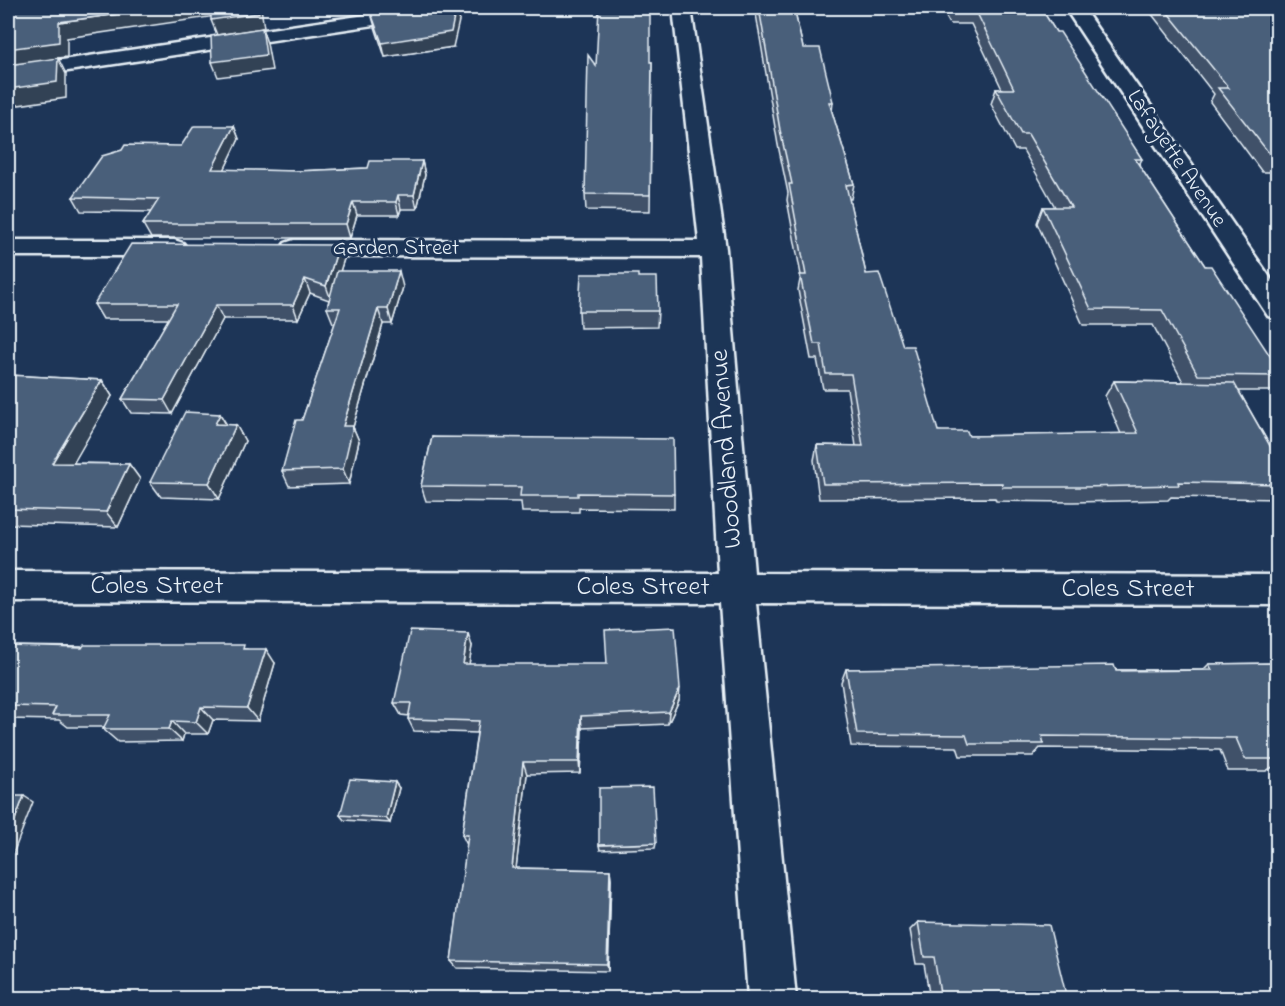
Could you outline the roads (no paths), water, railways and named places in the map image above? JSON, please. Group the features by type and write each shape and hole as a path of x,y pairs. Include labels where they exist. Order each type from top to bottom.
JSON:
{"street":[{"path":"293,8 299,30"},
{"path":"8,74 447,8"},
{"name":"Woodland Avenue","path":"682,8 713,249 737,587 772,999"},
{"name":"Lafayette Avenue","path":"1074,8 1278,310"},
{"path":"8,248 199,248"},
{"name":"Garden Street","path":"271,248 713,249"},
{"name":"Coles Street","path":"8,586 1278,590"}]}
